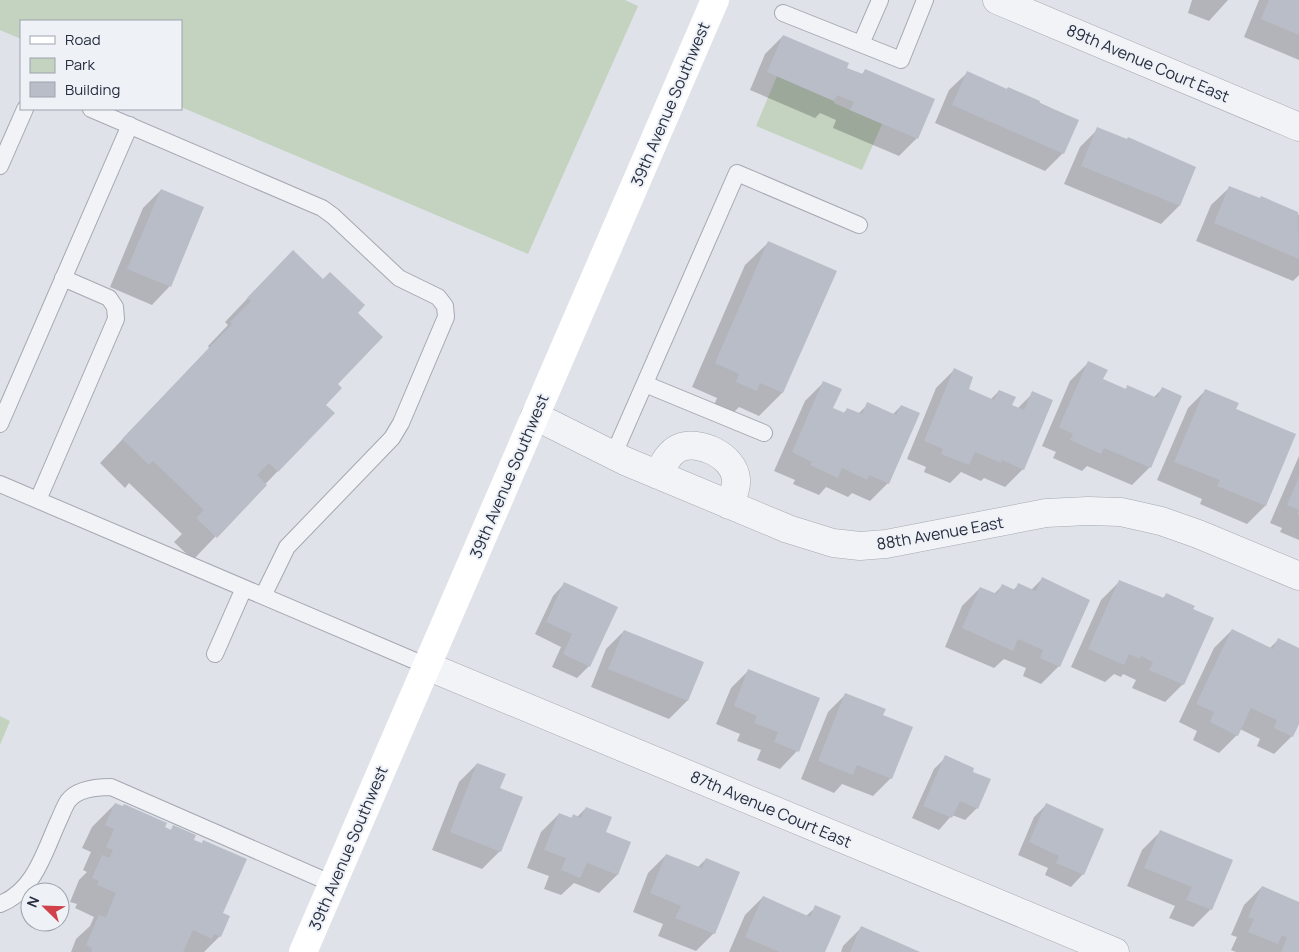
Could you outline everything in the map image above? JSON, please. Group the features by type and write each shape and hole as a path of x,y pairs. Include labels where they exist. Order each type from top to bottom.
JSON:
{"main road":[{"name":"39th Avenue Southwest","path":"303,952 715,0"}],"street":[{"name":"89th Avenue Court East","path":"997,0 1299,127"},
{"name":"88th Avenue East","path":"536,416 613,456 788,529 833,543 860,546 886,544 1046,513 1121,512 1161,521 1198,534 1299,576"},
{"path":"658,475 671,453 678,448 689,445 703,448 728,461 734,471 735,489 729,505"},
{"name":"87th Avenue Court East","path":"427,666 1115,952"}],"lane":[{"path":"861,44 880,0"},
{"path":"782,13 901,60 925,0"},
{"path":"0,166 25,110"},
{"path":"93,110 322,208 399,278 438,296 445,306 446,317 401,423 392,438 287,547 263,596"},
{"path":"0,424 130,126"},
{"path":"613,456 737,173 859,225"},
{"path":"38,500 116,319 115,307 109,298 64,278"},
{"path":"645,384 764,434"},
{"path":"0,484 427,666"},
{"path":"215,654 244,588"},
{"path":"0,904 12,899 28,884 68,801 82,792 96,788 111,787 333,884"}],"green space":[{"path":"0,0 625,0 638,6 528,254 182,107 182,20 20,20 20,39 0,30"},
{"path":"777,76 882,124 862,170 756,126"},
{"path":"0,716 10,721 0,745"}],"building":[{"path":"1269,0 1299,0 1299,35 1261,19"},
{"path":"783,35 849,63 847,68 863,74 865,69 935,99 918,139 850,110 854,102 837,95 834,101 767,72"},
{"path":"967,71 1040,101 1039,103 1079,120 1064,154 952,105"},
{"path":"1097,127 1127,139 1128,137 1196,167 1180,206 1081,166"},
{"path":"1229,186 1260,198 1261,196 1298,212 1299,259 1214,223"},
{"path":"161,189 204,207 171,287 127,269"},
{"path":"768,241 837,271 783,393 760,383 757,391 736,382 739,374 715,363"},
{"path":"293,250 323,279 330,272 365,305 358,313 383,337 338,384 342,388 326,405 335,413 278,472 269,463 257,475 267,485 217,538 196,518 204,510 153,461 149,465 122,439 232,324 230,322 251,301 247,298"},
{"path":"1088,361 1108,370 1103,379 1126,389 1127,385 1157,398 1162,387 1182,396 1151,468 1104,448 1101,454 1070,440 1073,434 1059,427"},
{"path":"954,368 973,377 969,389 994,400 999,390 1016,397 1012,405 1024,410 1032,391 1053,400 1024,470 1002,460 1001,463 975,452 969,465 941,454 943,449 924,441"},
{"path":"823,381 842,389 833,408 845,413 847,408 862,414 867,402 896,415 901,405 920,413 889,484 869,475 867,480 842,468 838,478 810,465 812,462 792,452"},
{"path":"1205,389 1239,403 1236,409 1296,434 1266,506 1217,486 1220,480 1174,462"},
{"path":"1299,477 1299,510 1287,505"},
{"path":"1042,577 1090,600 1060,667 1040,658 1043,650 1018,639 1013,651 962,628 980,587 997,594 1002,584 1015,590 1018,583 1036,591"},
{"path":"1119,580 1164,598 1166,593 1195,606 1193,609 1214,618 1184,685 1149,670 1153,662 1141,656 1140,659 1129,654 1124,665 1088,649"},
{"path":"564,582 618,607 590,667 563,654 572,634 546,622"},
{"path":"1232,629 1273,649 1278,638 1299,648 1299,724 1293,737 1274,728 1277,720 1251,708 1238,736 1210,722 1214,712 1196,704"},
{"path":"624,630 704,662 688,701 608,669"},
{"path":"748,669 820,698 799,752 774,742 778,732 754,723 757,716 734,706"},
{"path":"845,693 886,709 883,715 913,727 892,779 857,765 853,775 818,761"},
{"path":"945,755 974,768 973,772 991,779 978,809 960,801 952,818 923,806"},
{"path":"477,763 506,774 500,788 523,797 501,852 450,832"},
{"path":"115,803 123,806 124,804 167,823 165,827 171,830 173,825 196,835 194,840 202,843 203,840 247,859 223,913 230,916 221,937 214,934 212,939 193,930 183,952 91,952 92,948 86,945 99,915 106,917 116,893 97,885 99,881 92,878 102,855 109,858 113,850 106,847 114,829 105,825"},
{"path":"1046,803 1104,829 1084,875 1056,863 1059,856 1029,842"},
{"path":"586,807 612,817 606,832 631,842 618,875 587,863 580,878 561,870 566,858 544,850 559,813 572,818 573,814 581,818"},
{"path":"1160,830 1233,860 1212,910 1186,900 1192,887 1144,868"},
{"path":"666,854 702,868 706,858 740,872 715,934 675,918 681,906 650,893"},
{"path":"1262,886 1299,902 1299,952 1281,952 1287,938 1282,935 1278,944 1248,932 1254,919 1248,917"},
{"path":"763,896 810,917 815,905 841,916 825,952 779,952 745,937"},
{"path":"861,926 920,952 850,952"}]}
